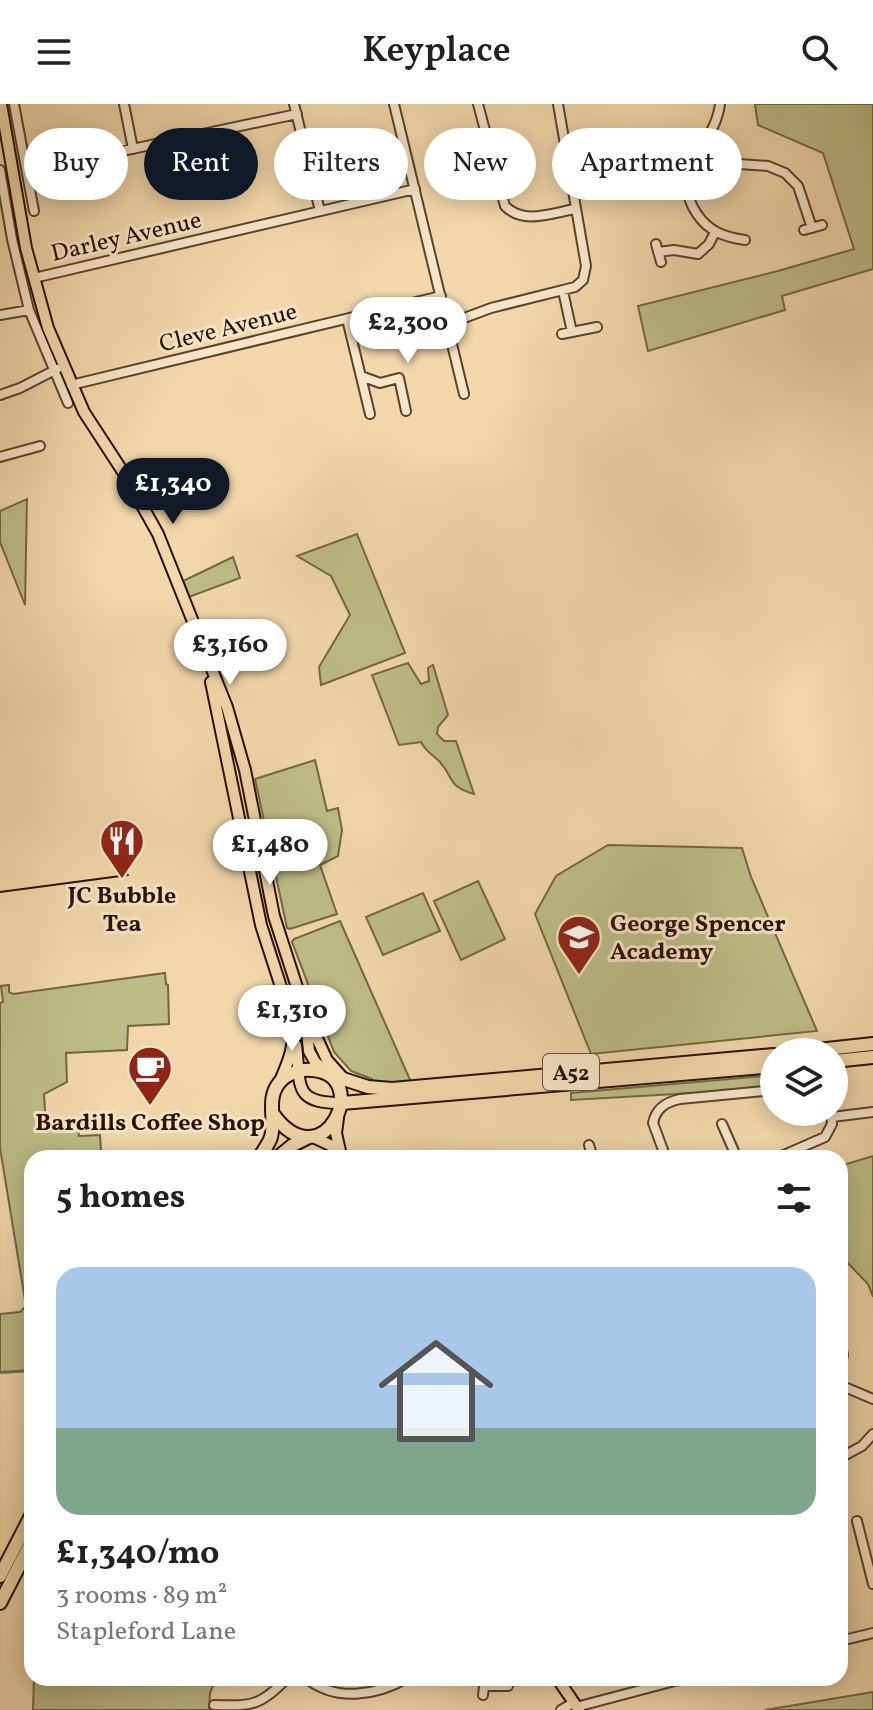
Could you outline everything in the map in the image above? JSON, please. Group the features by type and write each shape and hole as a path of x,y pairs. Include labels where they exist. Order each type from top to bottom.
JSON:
{"highway":[{"path":"848,1047 873,1044"},
{"name":"A52","path":"328,1074 378,1089 392,1089 760,1056"},
{"path":"848,1060 873,1057"},
{"name":"A52","path":"342,1103 760,1067"},
{"path":"264,1150 270,1140 272,1101 280,1081 299,1070 328,1074 339,1088 342,1103 338,1118 325,1131 287,1150"},
{"path":"273,1114 290,1133 311,1137"},
{"path":"0,1576 24,1530"},
{"path":"0,1603 24,1556"}],"main road":[{"path":"1,104 17,201 58,369 71,385 89,421 149,517 232,726 247,778 274,916 305,1012 327,1060 347,1081"},
{"path":"205,656 261,925 292,1021 302,1088 308,1098 319,1103 342,1103"},
{"path":"305,1012 309,1051 328,1074"},
{"path":"280,1081 292,1054 295,1038"},
{"path":"338,1118 336,1133 341,1150"},
{"path":"311,1137 333,1150"},
{"path":"562,1686 576,1707"}],"street":[{"path":"14,104 35,211"},
{"path":"124,104 133,149"},
{"path":"294,104 320,211"},
{"path":"394,104 464,394"},
{"path":"478,104 505,206 515,214 524,216 575,209"},
{"path":"448,324 491,308 580,284 586,271 558,104"},
{"path":"714,128 720,104"},
{"path":"128,150 297,114"},
{"path":"742,164 768,166 785,173 798,186 813,228"},
{"path":"0,170 5,227 29,310 58,369 68,403"},
{"name":"Darley Avenue","path":"34,278 415,189"},
{"path":"689,200 704,224 715,232 745,240"},
{"path":"658,253 674,250 698,254 709,244 715,232"},
{"path":"563,291 567,333 597,327"},
{"name":"Cleve Avenue","path":"71,385 441,296"},
{"path":"0,315 29,310"},
{"path":"347,319 361,376 365,409"},
{"path":"0,395 58,369"},
{"path":"361,376 380,383 399,378 406,411"},
{"path":"0,457 33,445"},
{"path":"663,1150 653,1123 659,1109 666,1103 760,1091"},
{"path":"848,1113 873,1112"},
{"path":"795,1150 825,1137 830,1126"},
{"path":"727,1127 734,1150"},
{"path":"589,1145 591,1150"},
{"path":"848,1388 873,1399"},
{"path":"848,1454 862,1446 873,1434"},
{"path":"857,1521 873,1584"},
{"path":"848,1639 873,1633"},
{"path":"214,1704 239,1706 261,1701 278,1686"},
{"path":"318,1686 347,1694 393,1686"},
{"path":"485,1686 508,1686"},
{"path":"561,1710 641,1686"}],"green space":[{"path":"755,104 873,104 873,269 782,296 785,310 648,351 638,306 854,249 823,153 758,125"},
{"path":"27,499 25,605 0,542 0,511"},
{"path":"357,534 405,653 321,685 319,667 350,615 331,576 297,556"},
{"path":"233,557 240,578 189,597 183,581"},
{"path":"408,663 421,684 429,681 428,668 433,665 448,715 438,727 437,734 444,741 456,741 474,794 456,785 421,742 399,745 372,675"},
{"path":"315,760 327,811 338,808 342,830 338,856 320,865 337,914 290,929 287,928 255,779"},
{"path":"608,845 742,848 751,877 817,1031 591,1054 535,914 556,876"},
{"path":"478,881 505,939 461,960 434,901"},
{"path":"423,893 440,931 383,955 366,917"},
{"path":"340,921 411,1082 372,1082 372,1079 351,1071 334,1052 292,942"},
{"path":"165,973 168,985 169,1024 128,1026 127,1050 66,1053 67,1082 44,1094 46,1127 77,1123 79,1136 100,1135 101,1150 24,1150 24,1294 0,1148 1,986 9,985 9,992 13,994"},
{"path":"760,1076 760,1088 746,1090 571,1100 571,1093"},
{"path":"873,1156 873,1297 868,1284 848,1263 848,1164"},
{"path":"24,1308 24,1370 0,1372 0,1314 20,1312"},
{"path":"34,1686 213,1686 209,1710 33,1710"},
{"path":"873,1692 873,1710 765,1710"}],"waterway":[{"path":"0,1373 24,1372"}],"tram line":[{"path":"0,892 128,875"}],"place":[{"name":"JC Bubble Tea","path":"122,880"},
{"name":"George Spencer Academy","path":"579,976"},
{"name":"Bardills Coffee Shop","path":"150,1107"}]}
